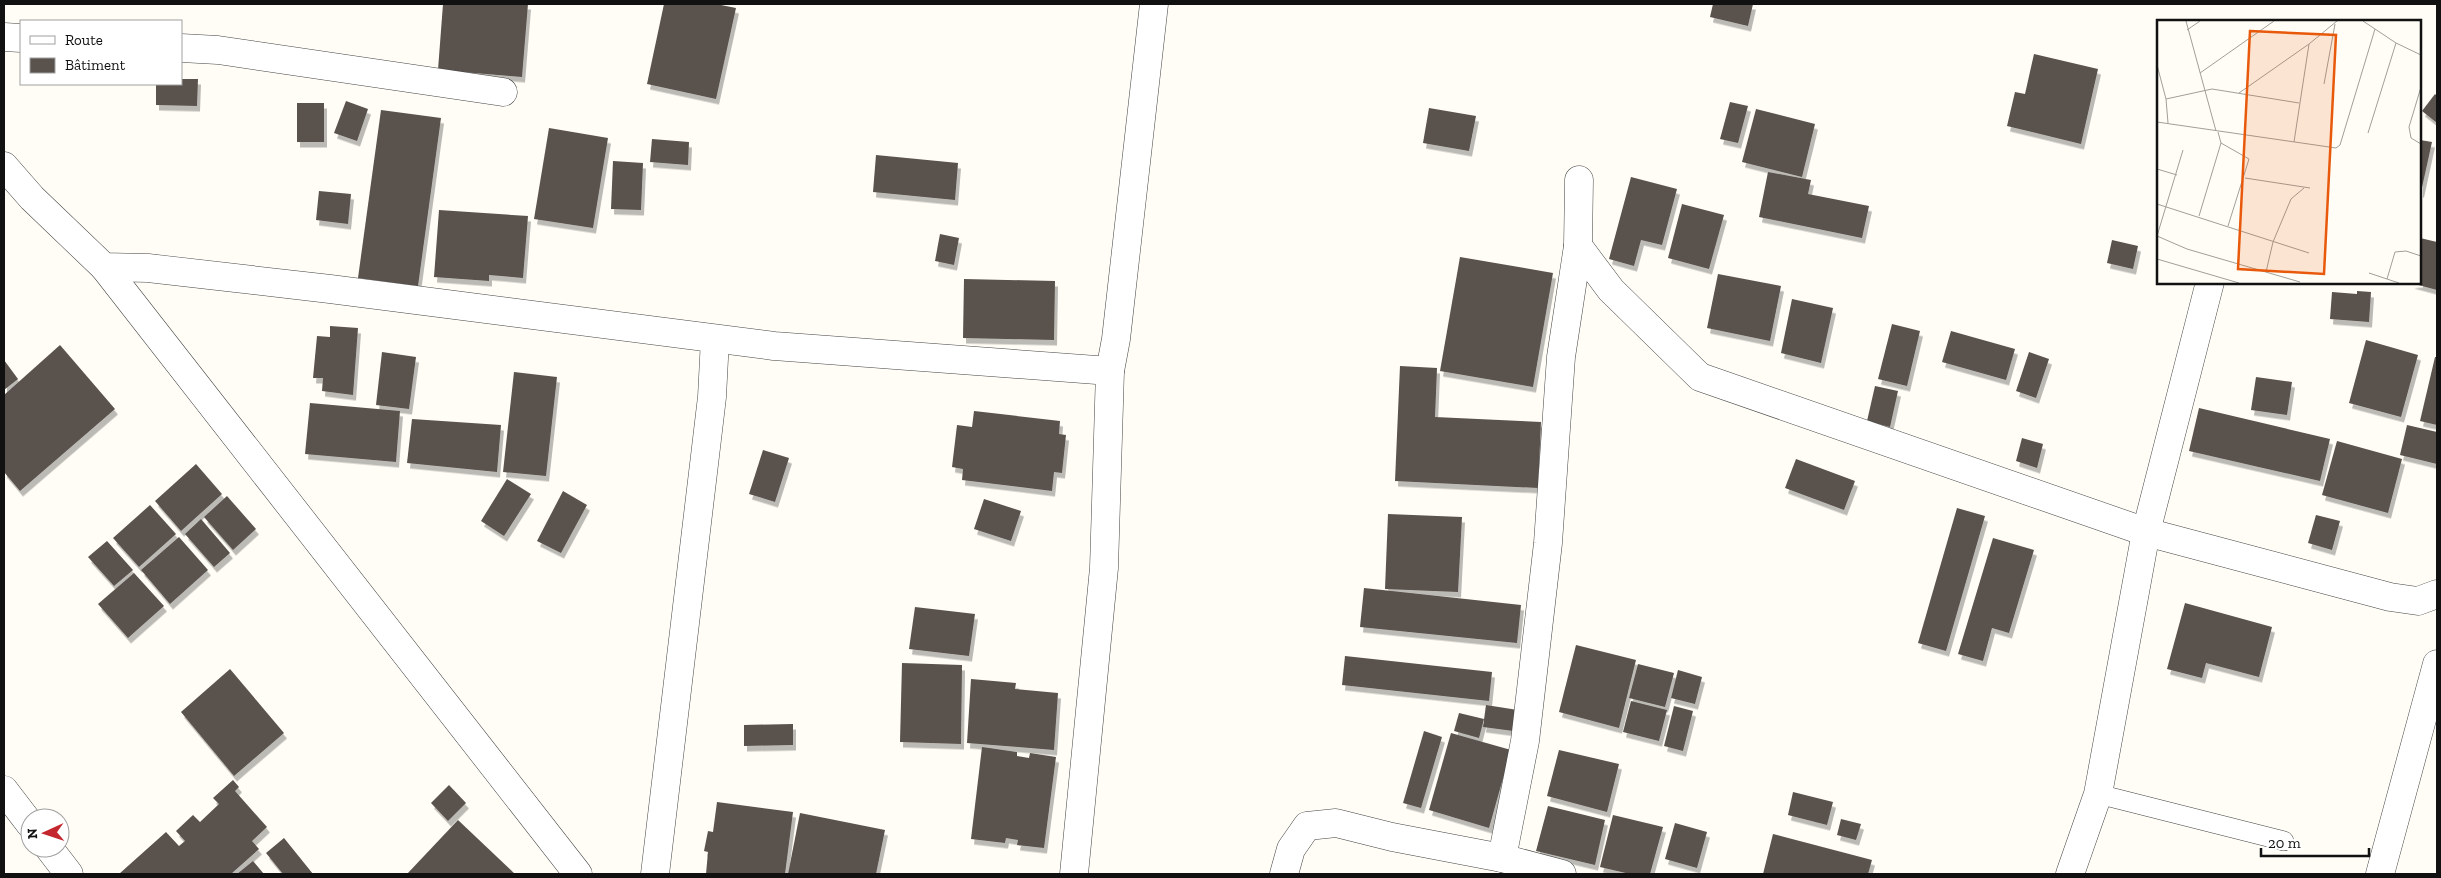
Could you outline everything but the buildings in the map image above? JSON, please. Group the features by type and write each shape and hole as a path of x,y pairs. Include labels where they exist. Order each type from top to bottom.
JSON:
{"street":[{"path":"1074,874 1104,568 1110,370 1116,339 1154,4"},
{"path":"4,37 20,38"},
{"path":"182,48 218,50 503,92"},
{"path":"4,166 32,198 104,267 578,874"},
{"path":"1502,858 1525,741 1548,543 1561,357 1578,246 1579,180"},
{"path":"1578,246 1611,290 1700,377 2146,532 2390,597 2418,601 2437,594"},
{"path":"104,267 148,268 715,338 896,356 1110,370"},
{"path":"2070,874 2098,794 2146,532 2209,284"},
{"path":"655,874 706,447 715,338"},
{"path":"2380,874 2437,664"},
{"path":"4,790 20,811"},
{"path":"1284,874 1291,849 1307,826 1336,823 1392,837 1502,858 1562,874"},
{"path":"57,858 69,874"}],"lane":[{"path":"2098,794 2284,841"}]}
